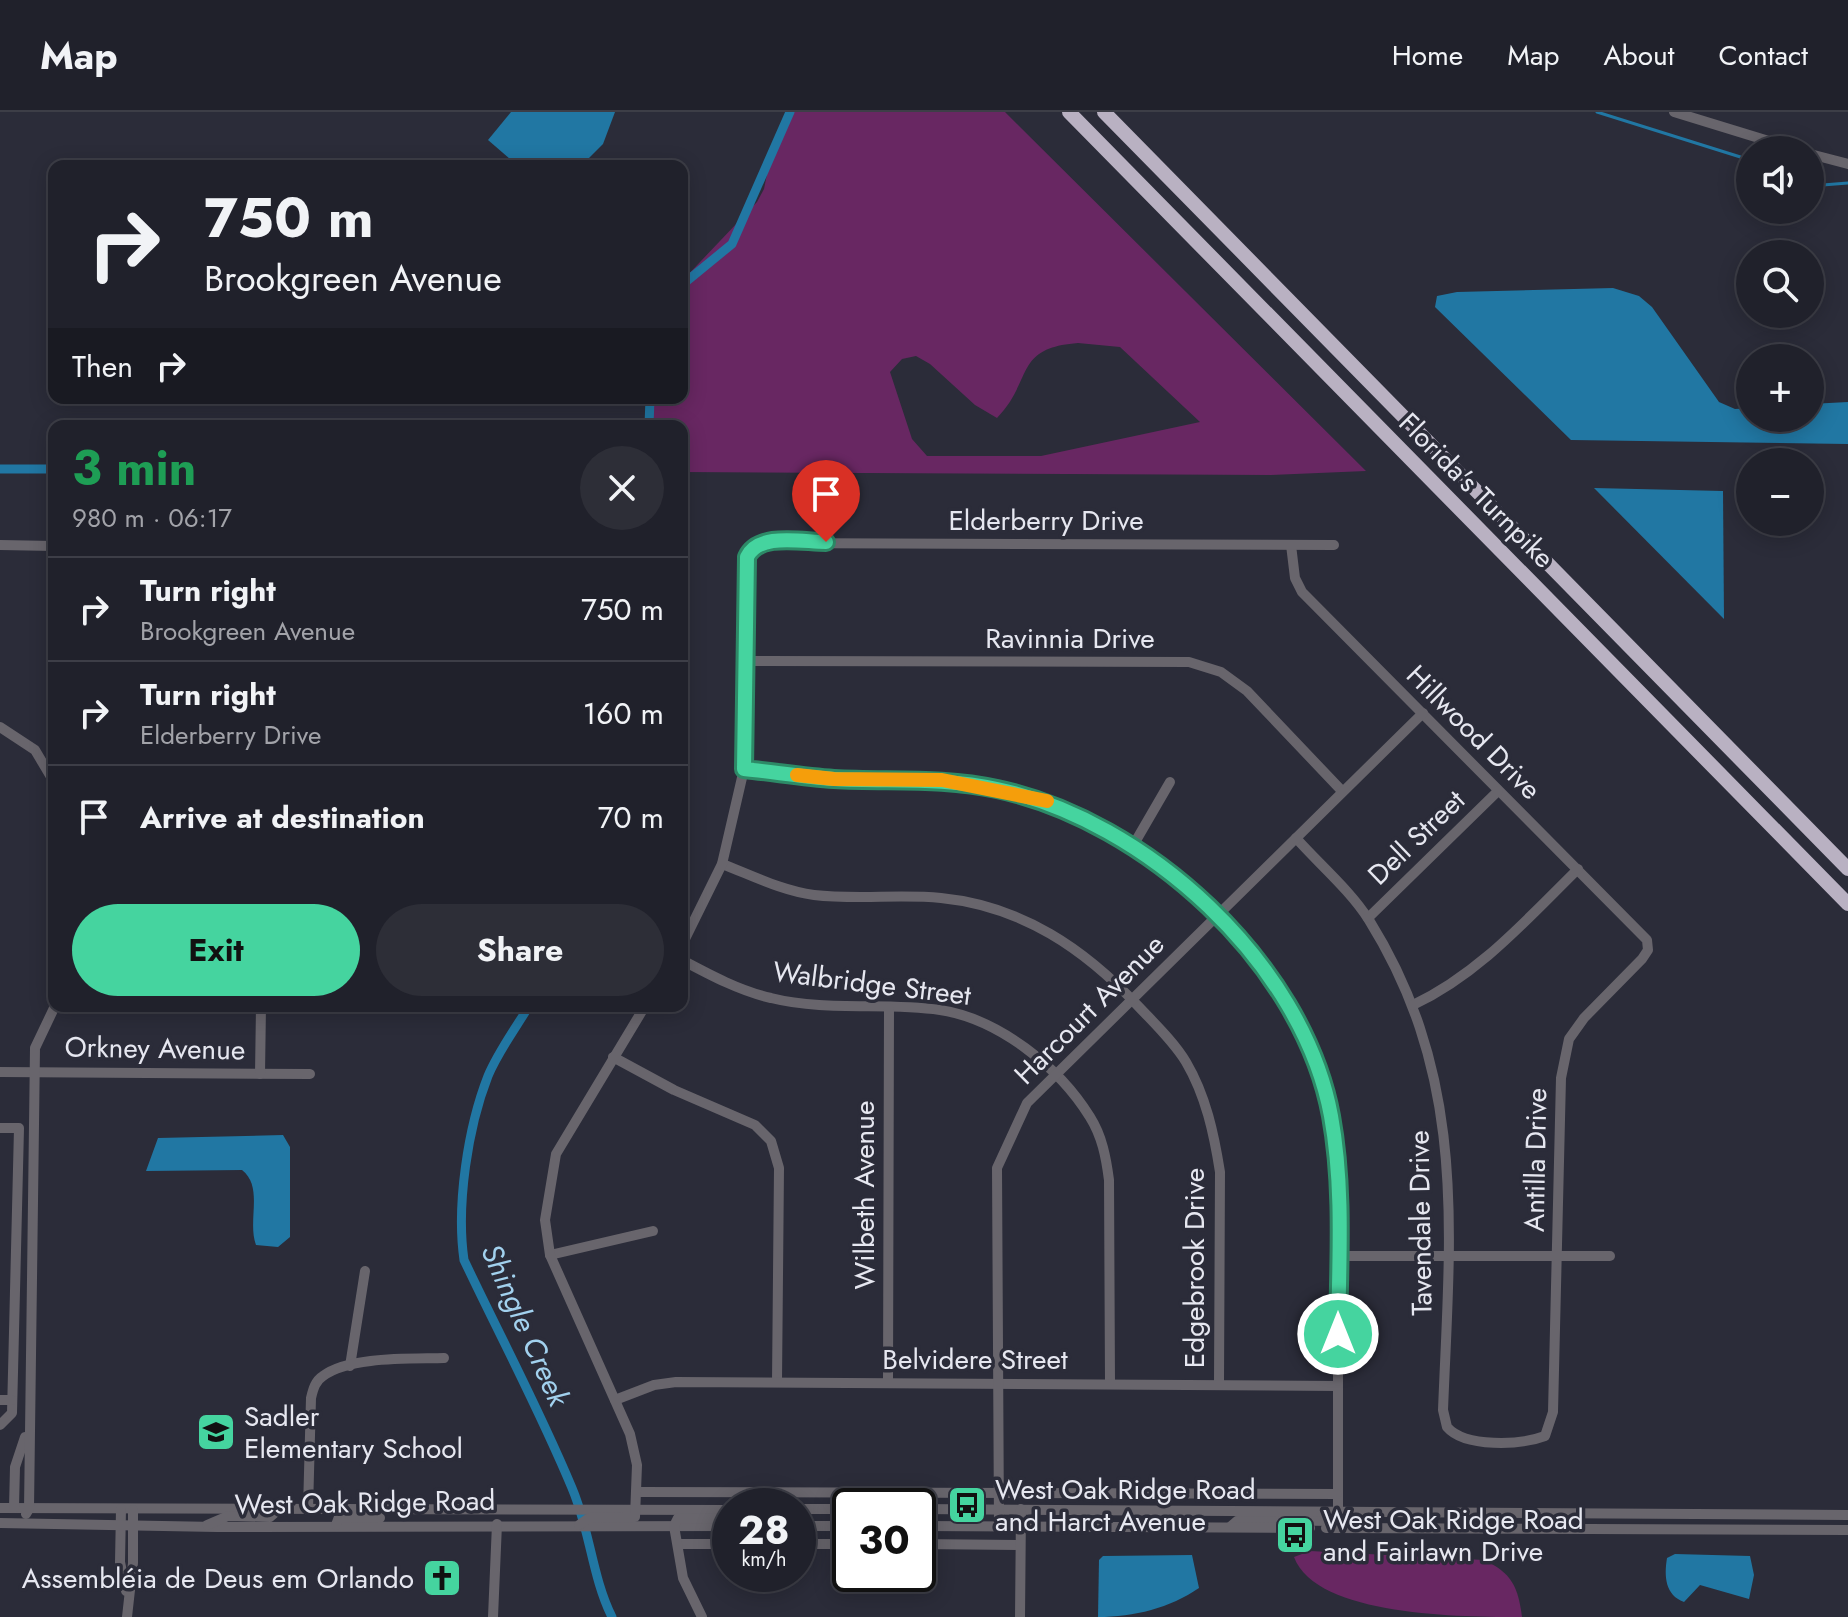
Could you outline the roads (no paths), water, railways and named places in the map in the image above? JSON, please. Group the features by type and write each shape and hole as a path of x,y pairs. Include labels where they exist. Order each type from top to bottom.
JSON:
{"highway":[{"name":"Florida's Turnpike","path":"1069,112 1848,904"},
{"name":"Florida's Turnpike","path":"1104,112 1848,869"}],"street":[{"path":"1674,112 1752,136"},
{"path":"1824,158 1848,164"},
{"name":"Elderberry Drive","path":"746,661 745,569 747,557 758,543 1334,545"},
{"path":"0,545 48,546"},
{"name":"Hillwood Drive","path":"1291,545 1295,578 1302,592 1647,940"},
{"path":"688,933 722,864 744,769 746,661"},
{"name":"Ravinnia Drive","path":"746,661 1189,662 1221,672 1247,691 1342,791"},
{"name":"Harcourt Avenue","path":"999,1527 997,1168 1027,1103 1423,713"},
{"path":"0,727 35,750 48,772"},
{"path":"744,769 834,779 942,780 997,788 1051,802 1134,844 1191,889 1264,968 1305,1038 1320,1073 1331,1114 1338,1169 1337,1512 1335,1521 1254,1520 1237,1521 1230,1527"},
{"path":"1134,844 1170,782"},
{"name":"Dell Street","path":"1368,918 1498,791"},
{"name":"Tavendale Drive","path":"1296,838 1368,918 1413,1005 1438,1086 1449,1165 1443,1410 1447,1427 1465,1441 1534,1440 1545,1436 1553,1412"},
{"name":"Edgebrook Drive","path":"722,864 791,890 815,895 942,898 994,909 1060,938 1082,952 1131,998 1186,1062 1204,1102 1215,1138 1220,1172 1219,1384"},
{"path":"1413,1005 1442,991 1484,961 1578,869"},
{"name":"Antilla Drive","path":"1553,1412 1558,1256 1557,1126 1561,1078 1569,1039 1584,1018 1642,959 1648,950 1647,940"},
{"name":"Walbridge Street","path":"688,963 719,979 770,998 824,1007 941,1010 978,1020 1002,1032 1056,1077 1089,1116 1106,1157 1109,1180 1110,1384"},
{"name":"Wilbeth Avenue","path":"888,1383 889,1008"},
{"path":"0,1516 23,1516 29,1509 35,1048 52,1012"},
{"path":"260,1074 261,1012"},
{"path":"578,1525 589,1518 635,1517 637,1465 630,1434 550,1255 545,1220 556,1154 641,1012"},
{"path":"613,1057 674,1090 742,1117 771,1141 779,1168 777,1382"},
{"name":"Orkney Avenue","path":"0,1072 310,1074"},
{"path":"0,1128 19,1128 12,1413 0,1425"},
{"path":"550,1255 653,1231"},
{"path":"1339,1256 1610,1256"},
{"path":"350,1366 365,1271"},
{"path":"308,1510 311,1398 315,1384 324,1374 350,1366 388,1359 444,1358"},
{"name":"Belvidere Street","path":"615,1400 654,1385 676,1382 1338,1386"},
{"path":"0,1400 12,1400"},
{"path":"14,1508 15,1467 28,1428"},
{"path":"637,1492 1337,1494"},
{"name":"West Oak Ridge Road","path":"0,1508 712,1510"},
{"path":"121,1509 133,1563 127,1617"},
{"path":"936,1509 1635,1516 1848,1515"},
{"path":"1020,1617 1021,1509"},
{"path":"126,1525 133,1510"},
{"path":"202,1527 228,1516 270,1517 278,1510"},
{"path":"336,1525 339,1517 384,1518 393,1510"},
{"path":"1635,1516 1636,1529"},
{"path":"702,1617 683,1578 674,1526 678,1518 712,1519"},
{"name":"West Oak Ridge Road","path":"0,1523 202,1527 497,1524 712,1526"},
{"path":"493,1617 497,1524"},
{"path":"936,1526 1848,1530"},
{"path":"679,1544 712,1544"},
{"path":"936,1544 1020,1545"}],"water":[{"path":"511,112 615,112 603,144 587,160 511,160 488,140"},
{"path":"1613,288 1639,296 1652,307 1719,402 1736,409 1736,432 1824,432 1824,403 1848,402 1848,444 1571,440 1435,307 1437,296 1457,292"},
{"path":"1594,488 1723,491 1724,619"},
{"path":"283,1135 290,1147 290,1237 278,1247 256,1245 254,1195 249,1177 242,1170 146,1171 158,1138"},
{"path":"1675,1554 1750,1556 1754,1575 1749,1599 1700,1585 1684,1602 1678,1599 1669,1590 1666,1578 1667,1558"},
{"path":"1192,1555 1199,1588 1151,1610 1098,1617 1099,1560 1103,1556"}],"waterway":[{"name":"Shingle Creek","path":"688,280 732,244 790,112"},
{"path":"1597,112 1736,156"},
{"path":"1824,185 1848,183"},
{"name":"Shingle Creek","path":"649,420 650,404"},
{"path":"0,469 48,469"},
{"name":"Shingle Creek","path":"525,1012 492,1067 475,1119 463,1191 464,1260 572,1488 612,1617"}],"place":[{"name":"Sadler Elementary School","path":"216,1432"},
{"name":"West Oak Ridge Road and Harct Avenue","path":"967,1505"},
{"name":"West Oak Ridge Road and Fairlawn Drive","path":"1295,1535"},
{"name":"Assembléia de Deus em Orlando","path":"442,1578"}]}
